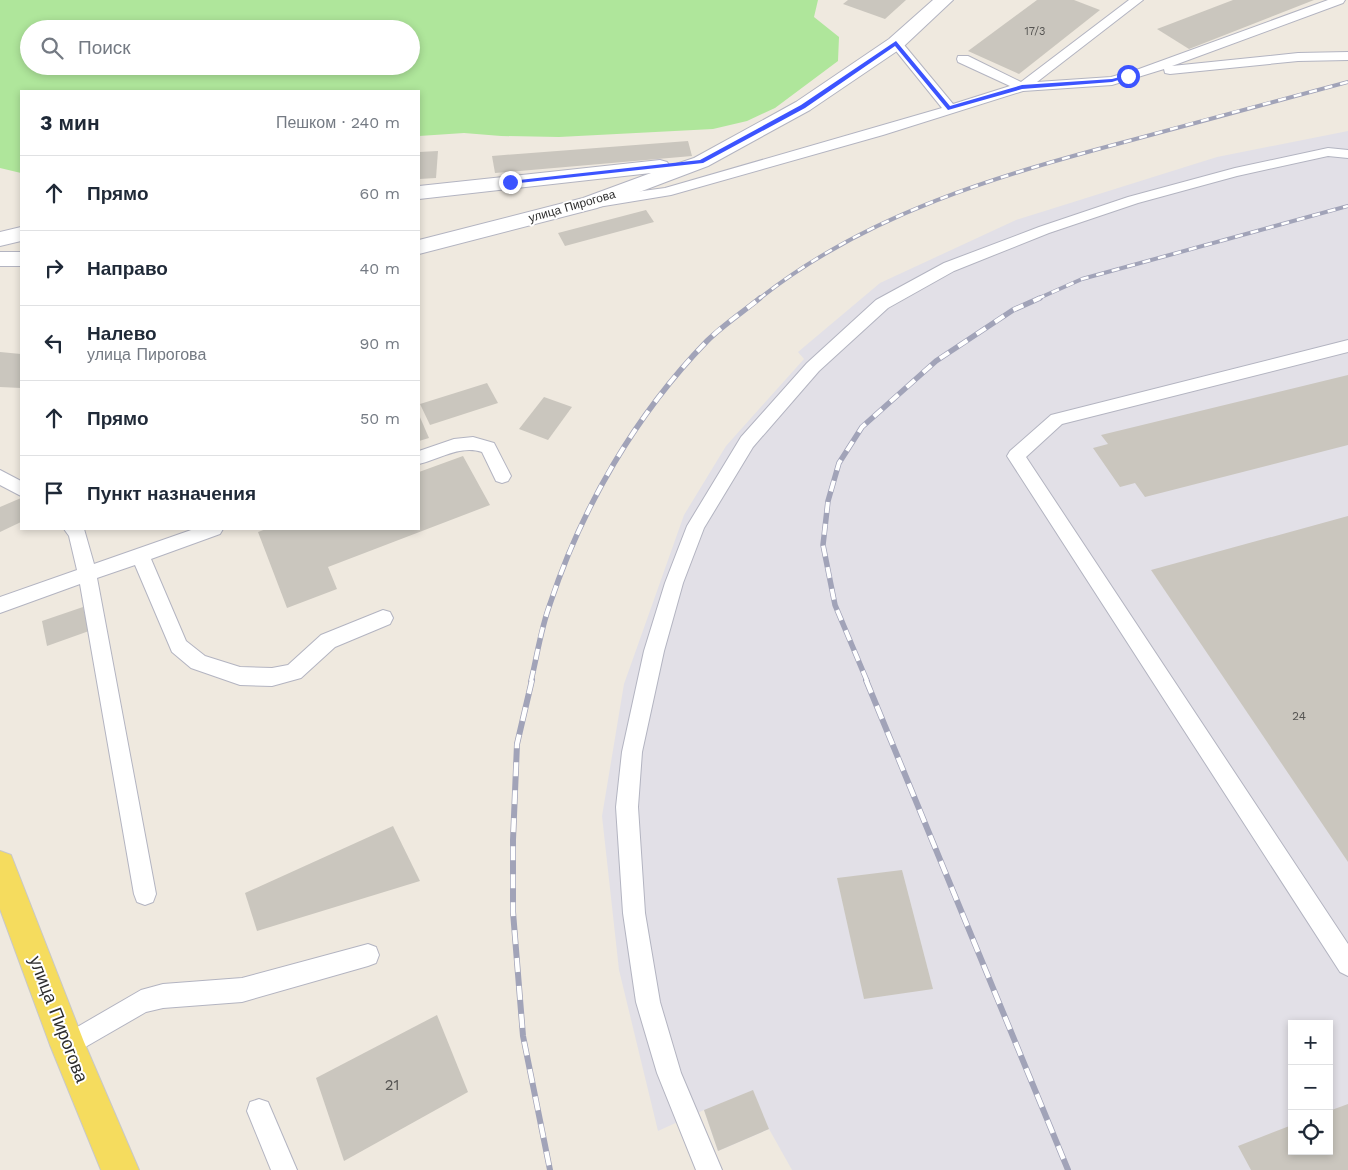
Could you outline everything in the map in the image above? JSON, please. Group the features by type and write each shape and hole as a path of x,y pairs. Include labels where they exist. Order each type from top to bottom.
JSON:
{"main road":[{"name":"улица Пирогова","path":"0,866 68,1045 120,1170"}],"street":[{"name":"улица Пирогова","path":"420,247 590,204 701,162 803,106 896,43 944,0"},
{"path":"420,192 701,162"},
{"path":"0,239 20,234"},
{"path":"0,259 20,260"}],"lane":[{"path":"1022,87 1137,0"},
{"path":"590,204 666,192 878,132 948,108 1022,87 1112,81 1144,72 1338,0"},
{"path":"896,43 948,108"},
{"path":"1144,72 1298,57 1348,56"},
{"path":"963,59 1022,87"},
{"path":"709,1170 669,1073 648,1002 634,913 627,807 632,752 654,651 674,583 696,526 747,442 813,367 882,304 949,267 1044,230 1133,200 1235,172 1328,152 1348,154"},
{"path":"1348,346 1057,419 1016,456 1348,964"},
{"path":"420,458 454,445 473,443 488,448 502,476"},
{"path":"0,477 20,488"},
{"path":"74,530 87,573 145,894"},
{"path":"0,606 87,573 211,530"},
{"path":"140,555 179,646 198,662 240,676 272,677 294,672 328,642 383,618"},
{"path":"68,1045 141,1002 163,996 242,990 368,955"},
{"path":"259,1111 284,1170"}],"shaded area":[{"path":"1348,131 1348,1170 792,1170 769,1129 718,1151 704,1110 658,1131 619,970 602,816 624,684 684,515 726,446 804,359 798,352 880,283 1016,220 1217,157"}],"green space":[{"path":"0,0 818,0 814,17 839,37 838,61 775,108 747,121 713,129 559,137 464,133 420,136 420,90 20,90 20,173 0,168"}],"building":[{"path":"848,0 906,0 885,19 843,4"},
{"path":"1037,0 1074,0 1100,10 1019,74 968,51"},
{"path":"1233,0 1314,0 1189,49 1157,29"},
{"path":"688,141 692,156 495,173 492,156"},
{"path":"438,151 436,178 420,179 420,152"},
{"path":"646,210 654,222 565,246 558,233"},
{"path":"0,352 20,354 20,388 0,387"},
{"path":"1348,375 1348,445 1145,497 1135,483 1120,487 1093,448 1108,444 1101,435"},
{"path":"487,383 498,403 430,425 420,404"},
{"path":"544,397 572,407 548,440 519,429"},
{"path":"420,417 429,438 420,441"},
{"path":"463,456 490,505 328,567 337,589 287,608 258,532 263,530 420,530 420,472"},
{"path":"20,498 20,522 0,532 0,507"},
{"path":"1348,516 1348,862 1151,570"},
{"path":"83,607 89,631 47,646 42,621"},
{"path":"393,826 420,881 257,931 245,893"},
{"path":"902,870 933,989 864,999 837,878"},
{"path":"437,1015 468,1092 344,1161 316,1078"},
{"path":"753,1090 769,1129 718,1151 704,1110"},
{"path":"1348,1104 1348,1170 1251,1170 1238,1146 1288,1127 1288,1155 1333,1155 1333,1110"}],"railway":[{"path":"759,299 801,269 844,243 936,200 984,183 1083,153 1348,82"},
{"path":"1037,299 1082,279 1348,206"},
{"path":"531,681 544,623 563,568 595,497 614,464 657,399 681,369 713,335 760,298"},
{"path":"867,681 835,605 823,545 828,501 839,463 862,427 936,361 1013,310 1040,298"},
{"path":"532,680 517,744 513,840 513,912 523,1036 550,1170"},
{"path":"866,680 1068,1170"}],"route":[{"path":"510,182 701,162 803,106 896,43 948,108 1022,87 1112,81 1128,76"}]}
